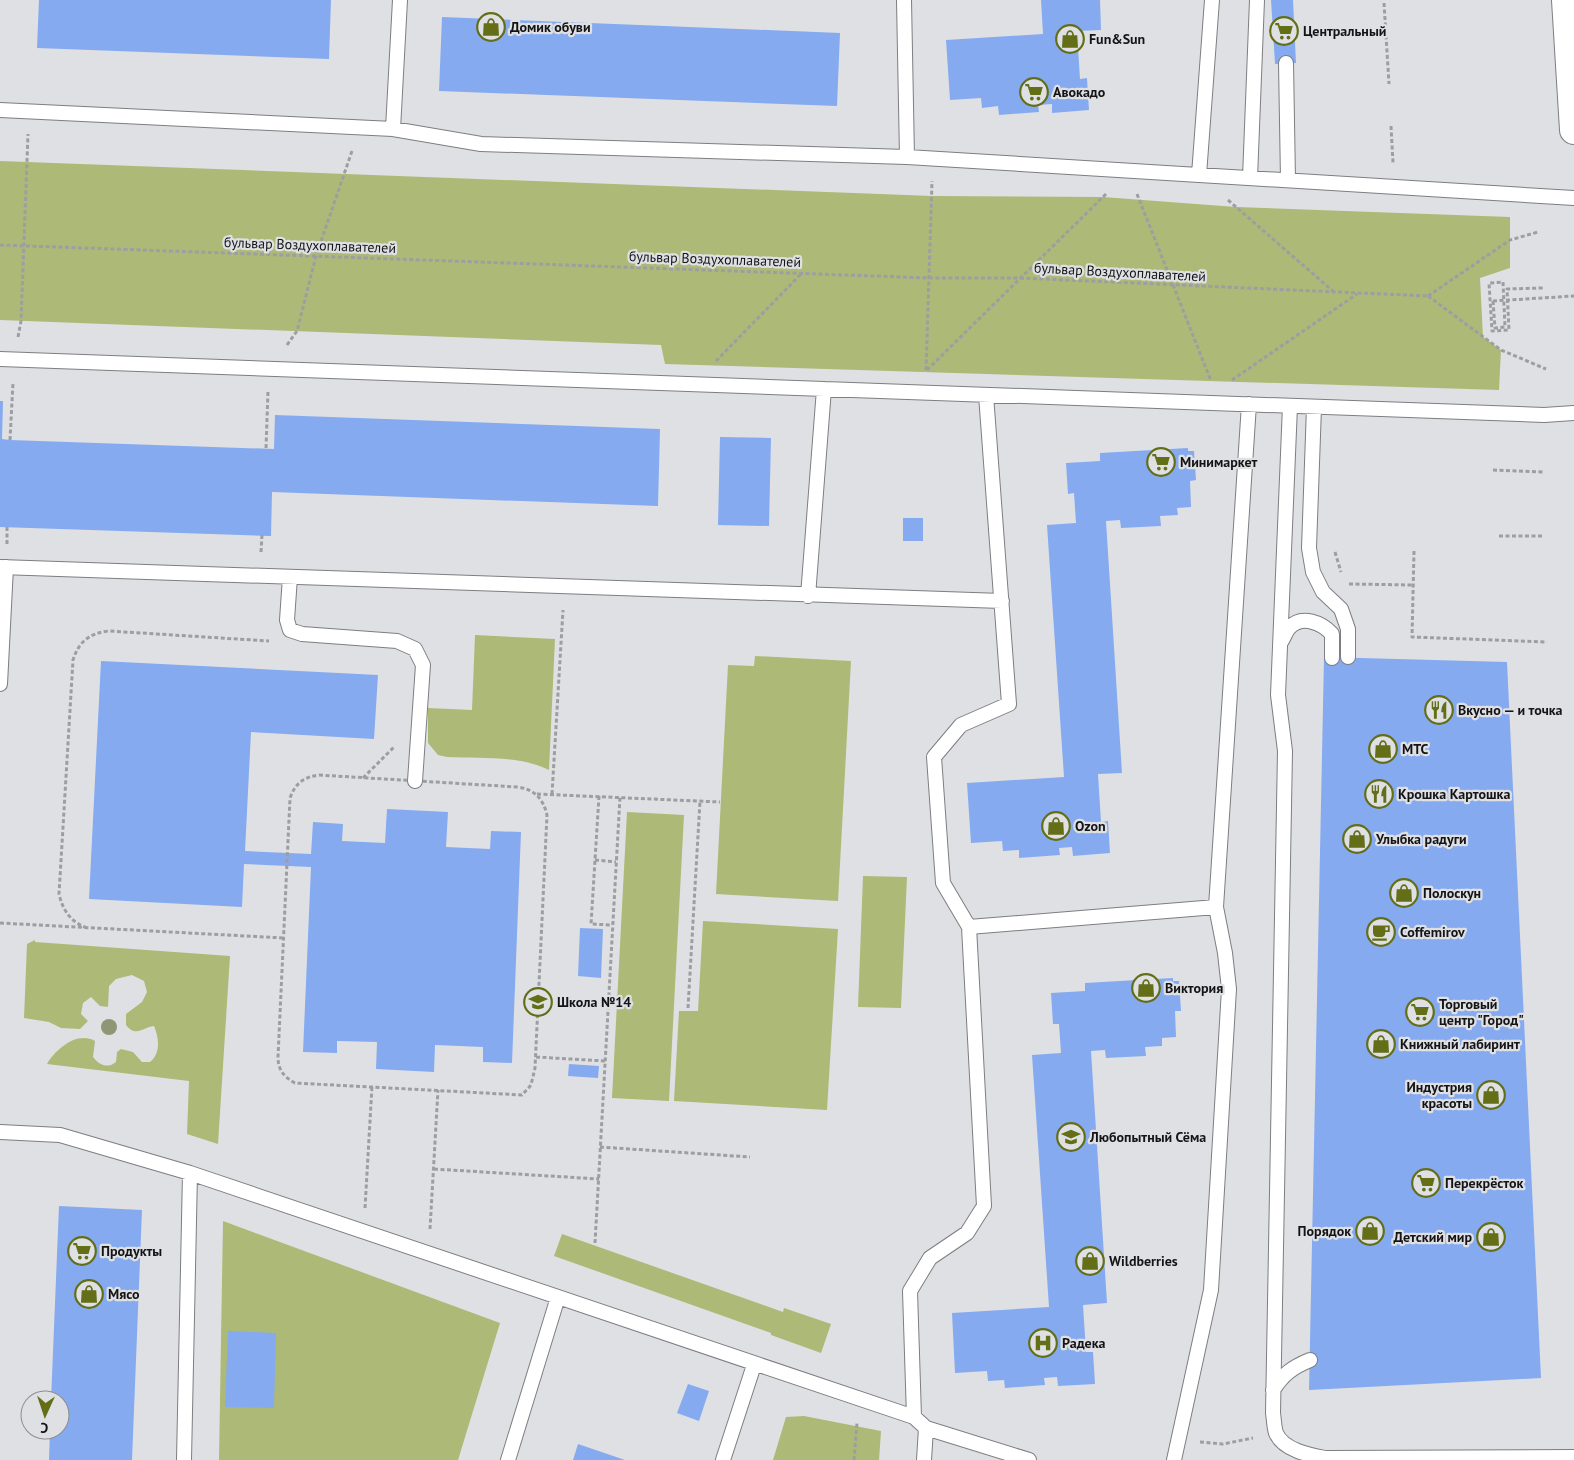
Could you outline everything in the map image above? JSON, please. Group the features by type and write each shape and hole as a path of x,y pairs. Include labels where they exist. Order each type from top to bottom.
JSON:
{"main road":[{"path":"1566,0 1574,130"}],"lane":[{"path":"393,129 400,0"},
{"path":"904,0 907,157"},
{"path":"1199,175 1212,0"},
{"path":"1250,178 1257,0"},
{"path":"1286,64 1288,180"},
{"path":"0,110 393,129 481,144 907,157 1574,198"},
{"path":"7,360 1544,415 1574,413"},
{"path":"808,596 824,389"},
{"path":"914,1417 910,1291 930,1258 967,1232 984,1206 969,927 943,883 934,757 961,725 1009,704 986,395"},
{"path":"1174,1460 1210,1290 1229,989 1225,953 1216,907 1250,404"},
{"path":"1290,406 1278,695 1286,751 1273,1413 1276,1433 1282,1442 1292,1448 1325,1458 1574,1456"},
{"path":"1314,407 1309,548 1313,572 1323,592 1340,608 1348,629 1348,657"},
{"path":"0,684 3,567 1002,602"},
{"path":"290,578 287,620 290,630 302,634 397,641 414,648 423,666 414,781"},
{"path":"1280,645 1289,628 1299,621 1313,622 1324,625 1332,634 1332,658"},
{"path":"969,927 1216,907"},
{"path":"0,1132 60,1135 190,1173 754,1365 914,1417 926,1428 1029,1460"},
{"path":"184,1460 190,1173"},
{"path":"508,1460 558,1298"},
{"path":"1274,1390 1279,1380 1293,1366 1310,1360"},
{"path":"723,1460 754,1365"},
{"path":"924,1460 926,1428"}],"path":[{"path":"1384,3 1389,84"},
{"path":"10,440 7,360 21,321 28,111"},
{"path":"1391,126 1395,187"},
{"path":"266,448 269,369 297,331 316,256 361,127"},
{"path":"925,393 933,159"},
{"path":"926,371 1128,171 1212,381 1218,403"},
{"path":"1199,175 1336,293"},
{"path":"1538,232 1510,240 1428,296 1501,350 1546,369"},
{"name":"бульвар Воздухоплавателей","path":"0,244 801,274 930,278 1020,278 1174,287 1428,296"},
{"path":"693,384 801,274"},
{"path":"1542,288 1507,289 1508,312 1509,330 1492,331 1489,282 1503,282 1504,291 1504,300 1504,309 1506,327 1495,328 1493,301 1502,300 1511,300 1574,296"},
{"path":"1218,403 1229,382 1357,294"},
{"path":"1493,470 1545,472"},
{"path":"1499,536 1544,536"},
{"path":"1414,551 1412,637 1547,642"},
{"path":"1342,584 1412,585"},
{"path":"552,794 564,587"},
{"path":"87,928 79,925 66,913 59,894 73,660 76,649 91,635 109,632 274,641"},
{"path":"363,778 387,755 396,742"},
{"path":"309,776 414,781 525,788 536,794 545,805 547,815 536,1057 534,1077 522,1095 295,1083 286,1078 280,1070 278,1057 290,798 294,789 309,776"},
{"path":"536,794 720,802"},
{"path":"599,796 591,924 612,926"},
{"path":"595,1243 620,797"},
{"path":"688,1008 700,801"},
{"path":"595,860 616,862"},
{"path":"0,923 284,938"},
{"path":"536,1057 605,1061"},
{"path":"365,1207 372,1086"},
{"path":"431,1211 438,1090"},
{"path":"600,1147 750,1157"},
{"path":"434,1169 599,1178"},
{"path":"854,1460 859,1400"},
{"path":"1179,1439 1223,1444 1276,1433"}],"green space":[{"path":"0,161 932,196 1103,197 1236,207 1510,217 1510,268 1480,278 1483,337 1501,350 1499,390 665,364 661,345 0,320"},
{"path":"475,635 555,639 549,770 537,765 512,760 438,755 428,743 428,708 472,710"},
{"path":"755,656 851,661 838,901 716,894 728,665 754,666"},
{"path":"627,812 684,815 669,1101 612,1098"},
{"path":"863,876 907,877 901,1008 858,1007"},
{"path":"703,921 838,929 827,1110 674,1101 679,1011 698,1011"},
{"path":"35,940 35,942 230,956 218,1144 187,1134 189,1081 47,1064 61,1047 81,1038 95,1041 93,1057 104,1065 107,1066 116,1062 117,1052 121,1049 133,1052 142,1062 150,1062 156,1054 158,1040 154,1026 140,1031 133,1031 126,1025 126,1014 142,1002 147,992 144,981 132,975 116,979 109,986 108,1007 100,1006 91,997 83,1003 81,1014 88,1021 80,1029 61,1028 49,1022 24,1018 27,944"},
{"path":"223,1221 500,1323 458,1460 219,1460"},
{"path":"562,1234 783,1312 784,1308 831,1324 821,1353 771,1335 771,1333 554,1256"},
{"path":"804,1416 881,1431 879,1460 773,1460 786,1417"}],"building":[{"path":"39,0 331,0 329,59 37,48"},
{"path":"1041,0 1100,0 1101,30 1077,31 1080,79 1087,78 1089,110 1052,113 1052,104 1038,105 1039,112 999,115 998,106 982,108 981,98 950,100 946,40 1043,34"},
{"name":"Центральный","path":"1271,0 1293,0 1296,63 1275,64"},
{"path":"442,17 840,33 837,106 439,91"},
{"path":"0,401 3,401 2,439 10,440 274,449 275,415 660,429 658,506 272,492 271,536 0,527"},
{"path":"720,437 771,438 769,526 718,525"},
{"path":"1188,448 1188,451 1194,451 1196,480 1190,481 1191,507 1177,508 1178,515 1160,516 1161,526 1121,528 1120,520 1106,521 1122,773 1098,774 1101,822 1108,821 1110,853 1073,856 1072,847 1059,848 1060,855 1019,858 1019,850 1003,851 1002,841 971,843 967,783 1064,777 1047,525 1076,523 1074,493 1068,494 1066,463 1100,461 1100,453"},
{"path":"903,518 923,518 923,541 903,541"},
{"name":"Торговый центр \"Город\"","path":"1324,657 1507,662 1541,1378 1309,1390"},
{"path":"101,661 378,675 374,739 251,732 245,851 311,854 313,822 343,824 342,841 385,843 387,809 448,812 446,847 490,849 491,831 521,832 512,1063 483,1062 483,1047 435,1045 434,1072 376,1069 377,1042 337,1041 337,1053 303,1052 311,867 244,864 242,907 89,899"},
{"path":"580,928 603,929 601,978 578,976"},
{"path":"1173,978 1173,981 1179,981 1181,1011 1175,1011 1176,1037 1162,1038 1162,1046 1145,1047 1146,1056 1106,1058 1105,1050 1091,1051 1107,1303 1083,1305 1086,1352 1093,1352 1095,1384 1058,1386 1057,1377 1044,1378 1045,1385 1005,1388 1004,1380 988,1381 987,1371 955,1373 952,1313 1049,1307 1032,1055 1061,1053 1059,1024 1053,1024 1051,993 1085,991 1085,983"},
{"path":"569,1064 599,1066 598,1078 568,1076"},
{"path":"59,1206 142,1210 132,1460 49,1460 50,1440 70,1440 70,1390 51,1390"},
{"path":"228,1331 276,1333 274,1408 225,1407"},
{"path":"688,1384 709,1391 699,1421 677,1413"},
{"path":"578,1444 625,1460 573,1460"}],"place":[{"name":"Домик обуви","path":"491,27"},
{"name":"Центральный","path":"1284,31"},
{"name":"Fun&Sun","path":"1070,39"},
{"name":"Авокадо","path":"1034,92"},
{"name":"Минимаркет","path":"1161,462"},
{"name":"Вкусно — и точка","path":"1439,710"},
{"name":"МТС","path":"1383,749"},
{"name":"Крошка Картошка","path":"1379,794"},
{"name":"Ozon","path":"1056,826"},
{"name":"Улыбка радуги","path":"1357,839"},
{"name":"Полоскун","path":"1404,893"},
{"name":"Coffemirov","path":"1381,932"},
{"name":"Виктория","path":"1146,988"},
{"name":"Школа №14","path":"538,1002"},
{"name":"Торговый центр \"Город\"","path":"1420,1012"},
{"name":"Книжный лабиринт","path":"1381,1044"},
{"name":"Индустрия красоты","path":"1491,1095"},
{"name":"Любопытный Сёма","path":"1071,1137"},
{"name":"Перекрёсток","path":"1426,1183"},
{"name":"Порядок","path":"1370,1231"},
{"name":"Детский мир","path":"1491,1237"},
{"name":"Продукты","path":"82,1251"},
{"name":"Wildberries","path":"1090,1261"},
{"name":"Мясо","path":"89,1294"},
{"name":"Радека","path":"1043,1343"}]}
